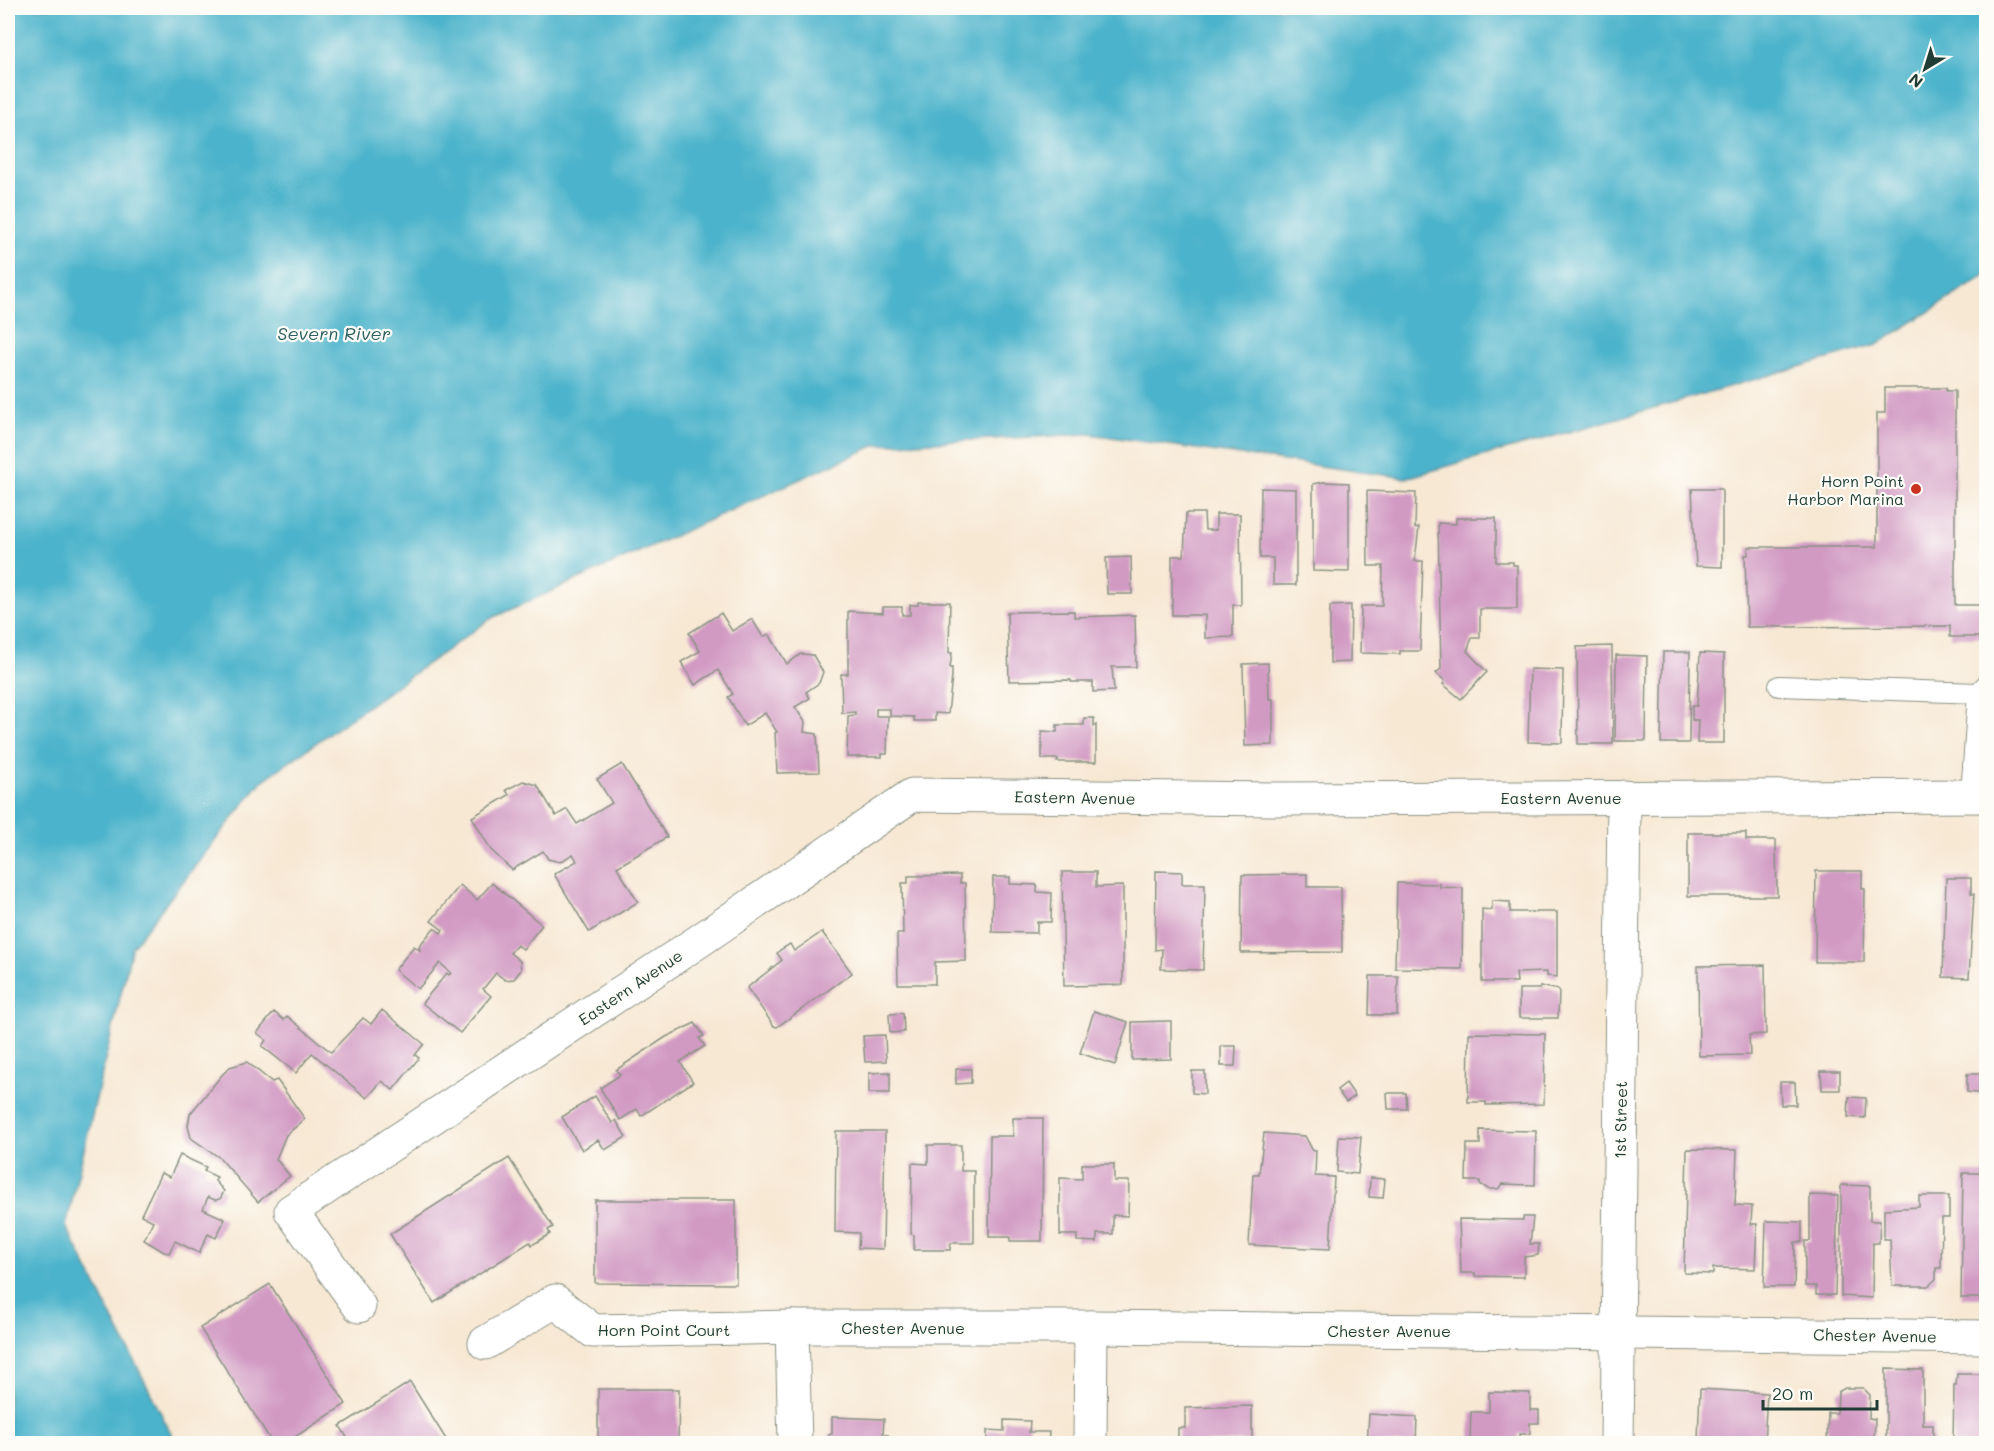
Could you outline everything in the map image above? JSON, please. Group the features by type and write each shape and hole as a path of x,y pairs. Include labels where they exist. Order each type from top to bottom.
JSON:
{"street":[{"name":"Eastern Avenue","path":"359,1306 291,1211 689,948 912,795 1274,799 1979,796"},
{"name":"1st Street","path":"1617,1443 1624,797"},
{"name":"Horn Point Court","path":"485,1343 555,1302 592,1331 792,1327"},
{"name":"Chester Avenue","path":"792,1327 1091,1327 1986,1337"},
{"path":"792,1327 795,1443"},
{"path":"1090,1443 1091,1327"}],"lane":[{"path":"1779,686 1982,689 1979,796"}],"water":[{"name":"Severn River","path":"8,8 1986,8 1986,275 1877,345 1406,478 1089,434 876,445 492,618 261,782 132,947 66,1226 176,1443 8,1443"}],"building":[{"name":"Horn Point Harbor Marina","path":"1885,388 1946,388 1946,391 1955,391 1955,605 1981,605 1982,637 1950,637 1950,626 1747,627 1745,555 1748,555 1748,547 1877,547 1877,413 1885,413"},
{"path":"1349,483 1349,572 1313,571 1313,484"},
{"path":"1261,488 1296,489 1296,585 1273,585 1273,558 1260,558"},
{"path":"1692,489 1722,489 1722,567 1696,566"},
{"path":"1367,491 1416,493 1415,528 1419,527 1415,561 1423,561 1420,651 1400,651 1400,654 1360,653 1361,606 1382,606 1383,566 1368,566"},
{"path":"1186,513 1204,513 1205,530 1216,530 1216,514 1240,514 1241,605 1233,605 1233,637 1205,638 1205,615 1172,615 1172,556 1184,556"},
{"path":"1456,518 1496,518 1496,562 1513,562 1513,565 1517,565 1517,609 1480,609 1480,638 1472,638 1467,651 1487,672 1461,699 1443,684 1445,681 1436,673 1441,669 1438,523 1456,524"},
{"path":"1131,557 1132,594 1107,594 1106,558"},
{"path":"918,602 950,602 949,653 952,653 950,668 952,668 952,676 948,714 935,713 935,721 914,721 914,717 890,716 890,709 876,709 876,716 888,716 887,754 882,754 882,757 847,757 848,716 855,715 855,712 842,713 841,674 848,674 848,611 883,613 883,607 902,607 902,615 910,615 910,605 918,605"},
{"path":"1351,605 1350,662 1330,663 1330,606"},
{"path":"1074,611 1074,617 1135,615 1136,667 1112,667 1114,691 1093,692 1093,682 1009,681 1007,612"},
{"path":"721,613 732,631 752,619 763,637 769,634 787,664 801,654 813,655 823,672 819,683 806,692 810,698 795,707 805,722 804,732 817,734 819,772 777,773 775,733 777,732 765,713 745,726 728,697 733,694 718,670 695,685 681,662 700,651 689,633"},
{"path":"1612,646 1613,744 1578,744 1577,647"},
{"path":"1663,652 1690,652 1689,743 1661,743"},
{"path":"1700,653 1724,654 1724,743 1697,743 1698,720 1692,720 1692,706 1697,706"},
{"path":"1616,655 1647,656 1646,741 1615,741"},
{"path":"1268,663 1269,699 1273,699 1273,745 1245,746 1243,664"},
{"path":"1530,669 1563,670 1562,743 1528,742"},
{"path":"1084,718 1094,718 1094,726 1096,725 1096,762 1057,762 1058,759 1042,759 1042,731 1057,732 1057,725 1084,725"},
{"path":"622,764 667,837 617,867 638,902 589,932 554,874 577,861 573,854 560,862 548,859 543,851 512,870 491,850 472,817 509,795 506,790 523,781 537,785 556,816 567,809 577,824 612,803 597,779"},
{"path":"1688,833 1746,833 1746,840 1776,840 1777,896 1688,896"},
{"path":"1156,871 1182,872 1182,884 1205,884 1203,970 1161,969 1162,949 1155,950"},
{"path":"1816,871 1862,871 1862,889 1865,889 1864,962 1815,962"},
{"path":"1062,872 1096,872 1096,887 1123,886 1123,985 1064,986"},
{"path":"1307,874 1307,887 1341,887 1342,952 1241,953 1242,875"},
{"path":"960,875 960,883 965,883 966,961 935,962 935,984 898,984 897,934 903,934 902,883 908,883 908,876"},
{"path":"993,877 1010,877 1010,884 1037,885 1037,892 1052,893 1051,922 1037,922 1037,933 992,932"},
{"path":"1946,878 1971,878 1971,894 1974,894 1969,978 1943,977"},
{"path":"492,883 542,925 523,949 517,945 510,953 520,961 521,970 514,979 505,980 496,973 483,989 491,996 460,1033 422,1003 447,973 449,975 451,973 440,963 418,989 395,970 414,946 420,950 419,946 434,928 441,933 443,930 431,921 460,885 477,900"},
{"path":"1397,883 1440,884 1440,887 1463,888 1462,969 1395,968"},
{"path":"1492,901 1510,902 1510,912 1557,912 1557,977 1547,976 1547,972 1516,973 1517,982 1482,982 1482,909 1492,910"},
{"path":"822,932 852,973 777,1027 774,1026 747,988 782,960 777,953 780,950 790,944 794,951"},
{"path":"1765,965 1766,1034 1749,1035 1750,1055 1699,1056 1698,966"},
{"path":"1370,976 1398,976 1397,1015 1369,1015"},
{"path":"1540,986 1559,990 1558,1018 1519,1018 1519,989 1540,989"},
{"path":"382,1010 424,1044 415,1055 419,1058 393,1090 382,1081 367,1098 312,1053 296,1073 262,1046 266,1040 257,1033 274,1012 284,1020 287,1016 331,1052 363,1018 371,1024"},
{"path":"1094,1011 1128,1022 1115,1065 1080,1053"},
{"path":"903,1013 904,1032 890,1033 889,1014"},
{"path":"1171,1021 1171,1059 1132,1060 1132,1022"},
{"path":"695,1023 704,1036 699,1038 705,1046 680,1062 693,1082 641,1116 637,1109 620,1120 600,1088 620,1075 616,1070 666,1037"},
{"path":"1469,1033 1545,1034 1544,1104 1486,1105 1486,1102 1468,1102"},
{"path":"885,1035 886,1061 865,1062 863,1036"},
{"path":"1221,1046 1236,1046 1235,1066 1221,1066"},
{"path":"247,1062 272,1082 277,1080 305,1119 286,1135 276,1159 290,1176 258,1202 220,1158 191,1138 188,1126 190,1114 221,1076 230,1067"},
{"path":"956,1069 971,1069 971,1083 956,1084"},
{"path":"1192,1071 1205,1071 1205,1094 1192,1093"},
{"path":"1821,1071 1840,1071 1840,1090 1822,1090"},
{"path":"890,1072 890,1093 869,1093 869,1073"},
{"path":"1967,1074 1986,1074 1986,1094 1967,1092"},
{"path":"1780,1082 1795,1082 1796,1105 1781,1105"},
{"path":"1346,1083 1355,1096 1346,1102 1337,1090"},
{"path":"1387,1093 1406,1093 1407,1109 1388,1109"},
{"path":"595,1096 612,1123 616,1120 626,1137 605,1150 598,1140 582,1150 562,1117"},
{"path":"1849,1097 1866,1098 1865,1118 1848,1117"},
{"path":"1013,1118 1043,1118 1042,1241 1010,1241 1010,1237 989,1237 990,1136 1013,1136"},
{"path":"1480,1130 1536,1131 1535,1185 1502,1184 1498,1189 1488,1189 1480,1184 1480,1181 1466,1181 1467,1144 1480,1144"},
{"path":"836,1131 885,1131 883,1249 858,1248 859,1233 835,1232"},
{"path":"1264,1133 1305,1136 1313,1151 1316,1150 1315,1176 1334,1177 1330,1249 1249,1245 1253,1174 1259,1174"},
{"path":"1339,1136 1361,1137 1358,1174 1337,1172"},
{"path":"928,1145 961,1145 961,1171 974,1171 974,1243 951,1243 950,1250 914,1250 914,1235 911,1234 912,1163 928,1164"},
{"path":"1687,1149 1737,1150 1735,1205 1752,1206 1751,1224 1757,1224 1755,1269 1713,1268 1713,1274 1684,1273"},
{"path":"180,1155 206,1167 204,1171 217,1177 215,1181 224,1191 220,1199 215,1200 208,1197 203,1209 225,1219 216,1238 208,1234 199,1253 175,1241 169,1253 164,1252 144,1240 153,1221 141,1215 161,1173 170,1177"},
{"path":"509,1158 553,1227 548,1230 550,1234 532,1245 530,1242 434,1303 390,1234"},
{"path":"1082,1164 1114,1164 1114,1181 1129,1181 1128,1216 1113,1215 1113,1234 1097,1234 1097,1242 1077,1241 1077,1235 1060,1235 1060,1178 1082,1179"},
{"path":"1963,1173 1986,1173 1986,1298 1961,1298"},
{"path":"1370,1178 1385,1179 1383,1198 1369,1197"},
{"path":"1841,1185 1870,1186 1870,1221 1880,1221 1879,1243 1873,1243 1872,1298 1841,1296"},
{"path":"1810,1195 1838,1196 1835,1295 1816,1295 1816,1286 1805,1286 1805,1241 1810,1241"},
{"path":"1919,1196 1949,1196 1949,1218 1942,1218 1941,1268 1936,1268 1936,1279 1928,1286 1892,1286 1890,1239 1884,1239 1884,1209 1919,1207"},
{"path":"595,1200 736,1200 736,1284 595,1283"},
{"path":"1523,1217 1533,1217 1530,1244 1539,1244 1538,1255 1524,1257 1524,1277 1475,1276 1475,1273 1461,1273 1459,1219 1523,1220"},
{"path":"1766,1221 1802,1222 1802,1242 1795,1242 1794,1287 1764,1287"},
{"path":"270,1284 346,1404 284,1444 273,1444 200,1328"},
{"path":"1886,1369 1923,1370 1923,1425 1933,1425 1933,1444 1886,1444"},
{"path":"1957,1374 1986,1374 1986,1444 1953,1444 1954,1385 1956,1385"},
{"path":"410,1382 449,1444 351,1444 340,1426"},
{"path":"1845,1388 1863,1388 1870,1395 1869,1418 1875,1419 1874,1444 1827,1444 1828,1413 1837,1413 1838,1392"},
{"path":"598,1389 679,1389 678,1444 598,1444"},
{"path":"1700,1389 1767,1393 1764,1444 1698,1440"},
{"path":"1489,1392 1530,1393 1530,1410 1539,1410 1539,1423 1530,1423 1530,1434 1519,1434 1519,1440 1470,1439 1471,1412 1489,1412"},
{"path":"1252,1406 1252,1441 1178,1444 1178,1428 1185,1428 1185,1408"},
{"path":"1369,1414 1417,1417 1416,1444 1367,1444"},
{"path":"832,1417 884,1419 883,1435 888,1435 887,1444 829,1444 829,1434 832,1434"},
{"path":"1004,1420 1030,1421 1029,1432 1049,1432 1048,1444 987,1444 987,1430 1004,1431"}],"place":[{"name":"Horn Point Harbor Marina","path":"1916,489"}]}
